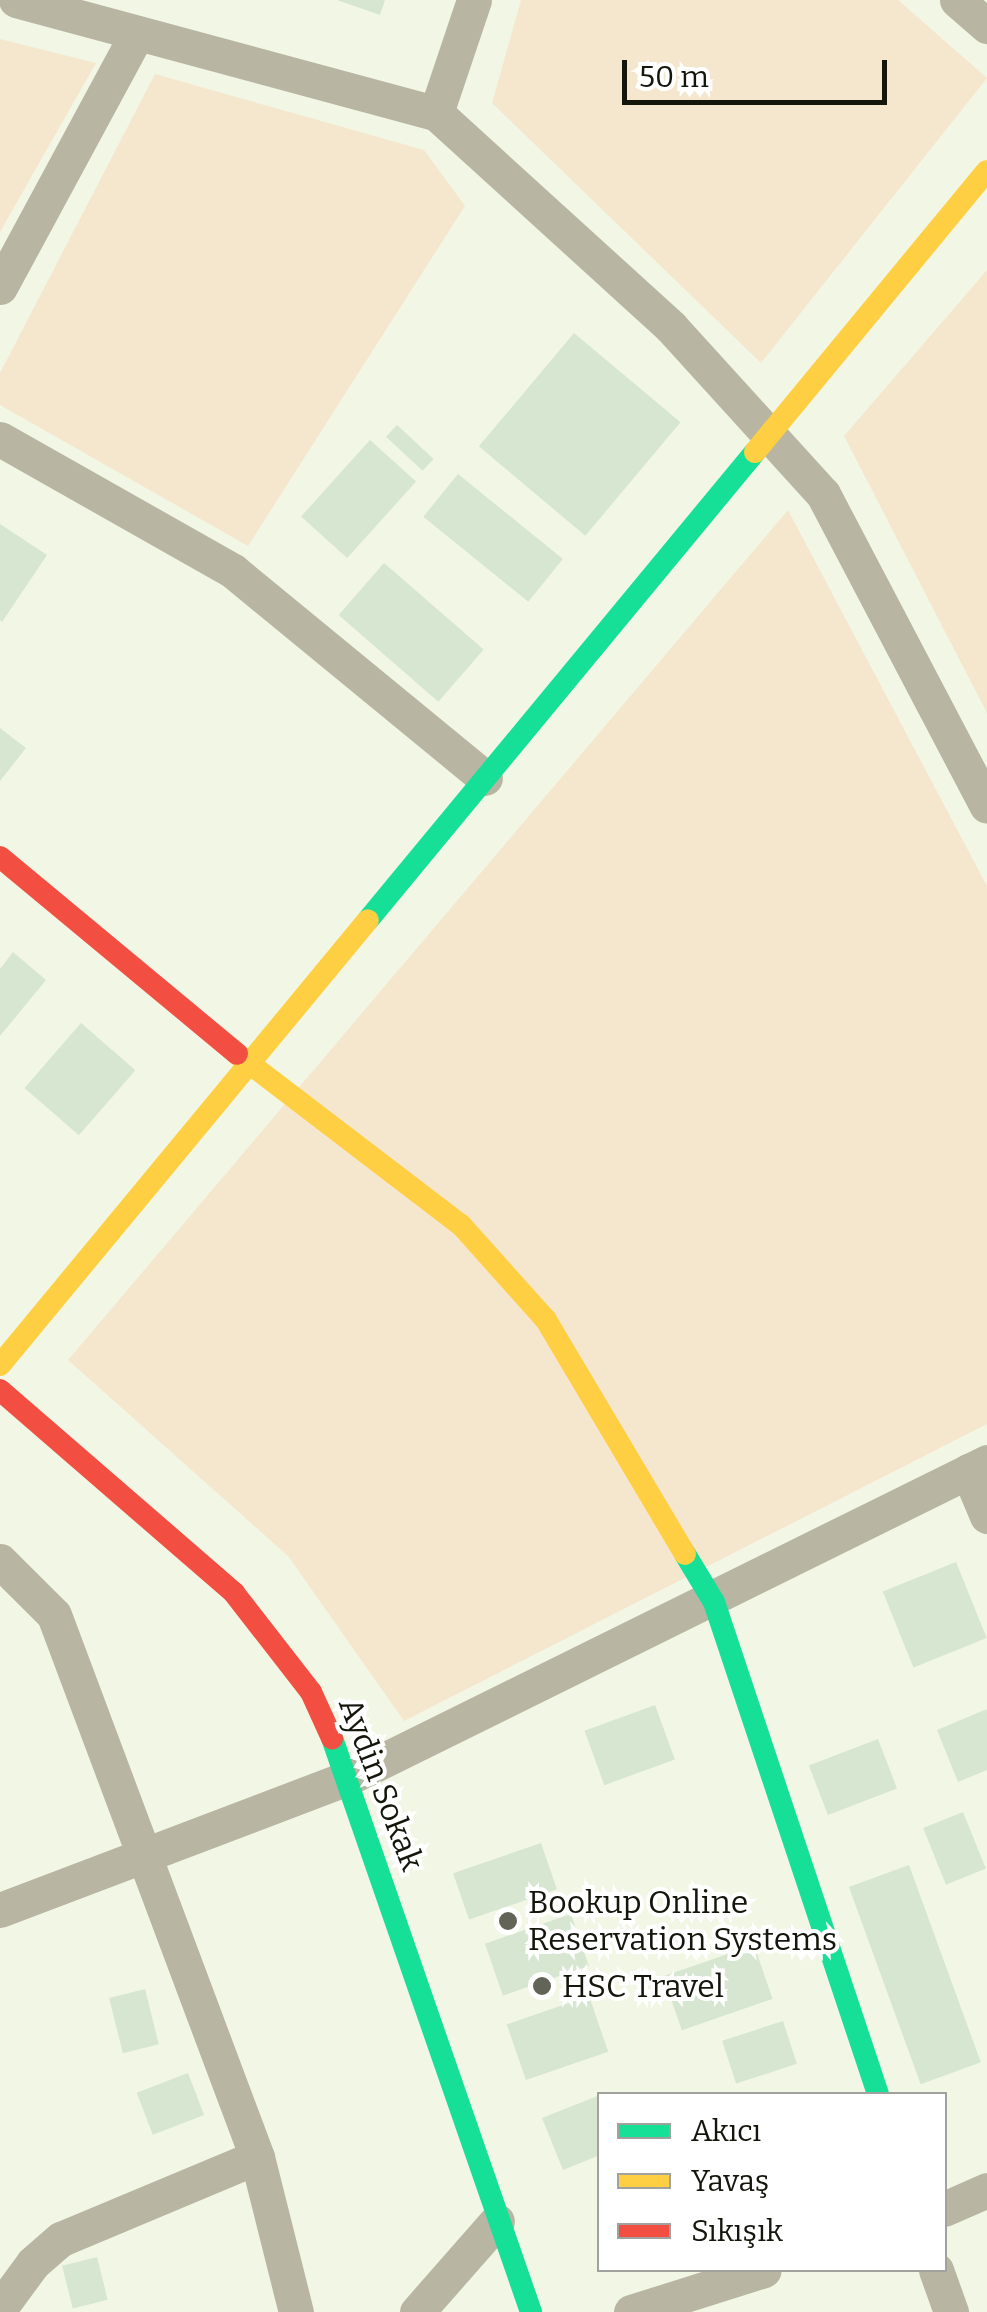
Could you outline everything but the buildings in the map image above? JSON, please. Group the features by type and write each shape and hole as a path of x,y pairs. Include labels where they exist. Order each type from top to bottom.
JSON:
{"street":[{"path":"16,0 135,36 436,113 672,327 823,494 987,806"},
{"path":"436,113 474,0"},
{"path":"956,0 987,26"},
{"path":"0,286 135,36"},
{"path":"0,1366 987,170"},
{"path":"0,439 233,571 486,778"},
{"path":"0,857 248,1064 461,1225 546,1320 714,1602 877,2092"},
{"name":"Aydin Sokak","path":"0,1390 234,1593 311,1692 350,1777 530,2312"},
{"path":"0,1910 350,1777 714,1602 977,1466 987,1516"},
{"path":"0,1560 54,1615 257,2157 296,2312"},
{"path":"0,2308 33,2263 61,2239 257,2157"},
{"path":"947,2208 987,2190"},
{"path":"417,2312 498,2221"},
{"path":"631,2312 758,2272"},
{"path":"937,2272 951,2312"}],"shaded area":[{"path":"521,0 898,0 987,78 761,363 492,103"},
{"path":"0,39 96,63 0,232"},
{"path":"155,74 424,150 465,206 248,546 0,405 0,373"},
{"path":"987,270 987,713 844,436"},
{"path":"788,510 987,886 987,1424 404,1721 288,1556 68,1360"}],"traffic: fast":[{"path":"368,920 755,452"},
{"path":"685,1554 714,1602 877,2092"},
{"path":"332,1738 531,2312"}],"traffic: slow":[{"path":"755,452 987,171"},
{"path":"0,1365 368,920"},
{"path":"237,1054 461,1225 546,1320 685,1554"}],"traffic: jam":[{"path":"0,857 237,1054"},
{"path":"0,1390 234,1593 311,1692 332,1738"}],"place":[{"name":"Bookup Online Reservation Systems","path":"508,1921"},
{"name":"HSC Travel","path":"542,1986"}]}
